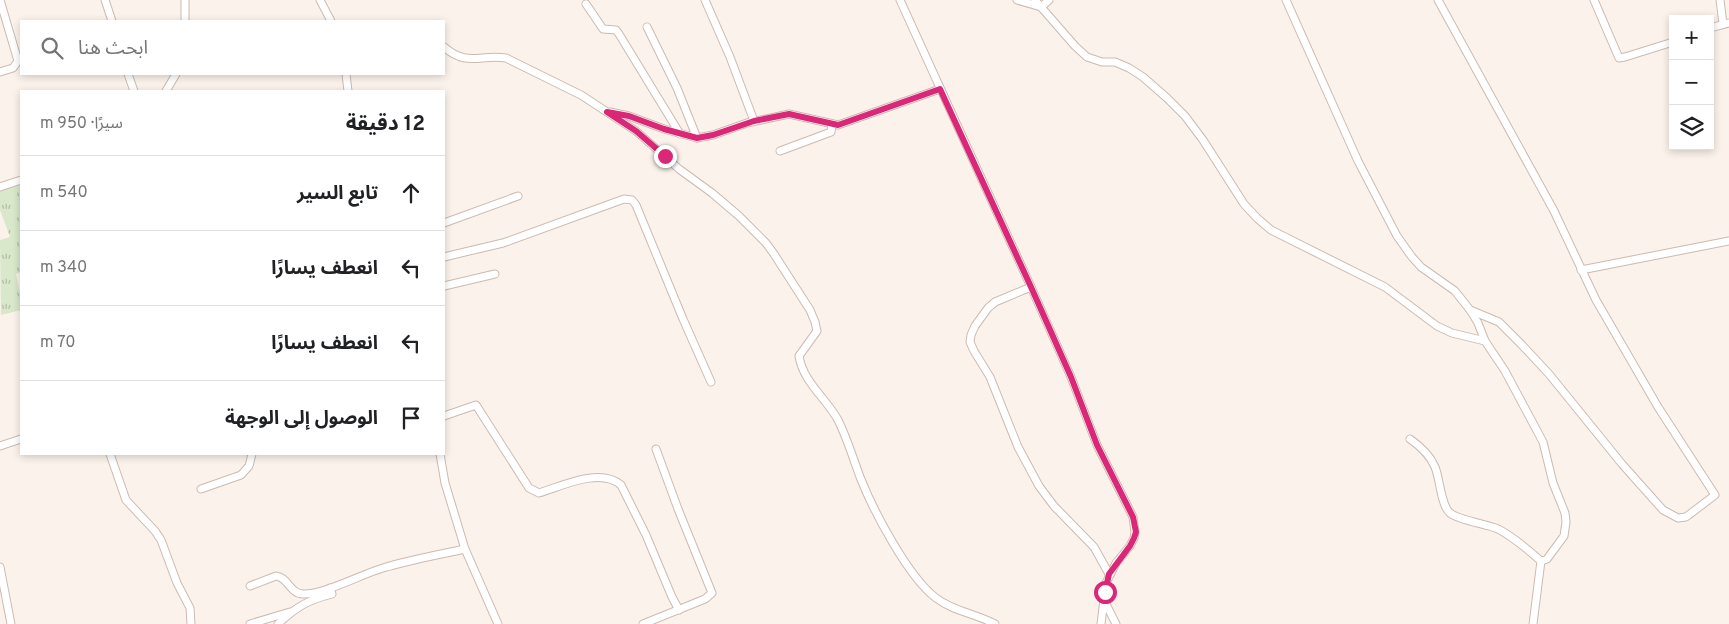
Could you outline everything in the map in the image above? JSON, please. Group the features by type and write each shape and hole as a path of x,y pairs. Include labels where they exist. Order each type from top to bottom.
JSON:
{"street":[{"path":"0,0 18,61 13,68 0,72"},
{"path":"105,0 112,20"},
{"path":"185,0 185,20"},
{"path":"320,0 330,20"},
{"path":"706,0 754,121"},
{"path":"900,0 1071,377 1097,445 1133,517 1136,532 1130,546 1109,574 1101,624"},
{"path":"1017,0 1041,7"},
{"path":"1035,0 1074,46 1088,57 1102,62 1115,62 1130,68 1167,98 1185,116 1204,140 1244,204 1271,230 1385,287 1437,326 1452,333 1485,341"},
{"path":"1041,7 1050,0"},
{"path":"1286,0 1358,161 1397,236 1412,258 1421,267 1455,291 1470,310 1478,323 1485,341 1505,371 1543,442 1553,484 1565,513 1566,529 1564,536 1547,560 1541,561 1512,537 1498,529 1457,517 1448,512 1434,465 1410,438"},
{"path":"1438,0 1554,212 1596,300 1658,407 1715,495 1686,517 1678,518 1664,510 1647,493 1549,374 1509,332 1494,319 1470,310"},
{"path":"1594,0 1619,58 1669,43"},
{"path":"1720,0 1726,24"},
{"path":"586,4 603,28 616,30 619,34 680,134"},
{"path":"647,26 677,88 697,138"},
{"path":"445,48 462,59 480,59 497,56 516,61 581,95 636,131 679,169 739,216 766,243 810,310 815,322 817,331 799,356 800,365 838,419 861,479 902,556 914,575 936,599 995,624"},
{"path":"128,75 134,90"},
{"path":"167,90 175,75"},
{"path":"346,75 348,90"},
{"path":"607,112 629,116 697,138 713,135 754,121 789,114 832,124 845,123 940,89"},
{"path":"780,151 831,132 832,124"},
{"path":"0,187 20,180"},
{"path":"445,223 518,196"},
{"path":"445,257 462,251 490,247 624,200 632,200 682,319 711,382"},
{"path":"1581,270 1729,241"},
{"path":"445,286 495,274"},
{"path":"1031,287 994,302 975,326 970,342 990,377 1018,447 1039,486 1054,506 1090,542 1109,574"},
{"path":"445,416 476,405 502,444 518,473 529,488 538,493 595,476 615,480 620,485 646,536 679,610"},
{"path":"0,446 20,439"},
{"path":"643,624 679,610 710,596 712,593 656,449"},
{"path":"110,455 126,500 155,531 160,540 190,608 191,624"},
{"path":"201,489 241,474 249,466 252,455"},
{"path":"440,455 445,483 465,549 498,624"},
{"path":"250,586 276,576 283,579 294,592 305,594 330,588 382,568 465,549"},
{"path":"1533,624 1541,561"},
{"path":"0,567 11,624"},
{"path":"278,624 291,612 308,601 332,594 330,588"},
{"path":"1105,601 1116,624"},
{"path":"250,624 291,612"}],"green space":[{"path":"20,185 20,272 16,274 20,292 20,310 1,315 0,240 10,237 0,210 0,191"}],"route":[{"path":"665,156 636,131 607,112 620,113 664,129 697,138 713,135 754,121 789,114 838,125 940,89 1071,377 1097,445 1133,517 1136,532 1134,538 1109,574 1105,592"}]}
